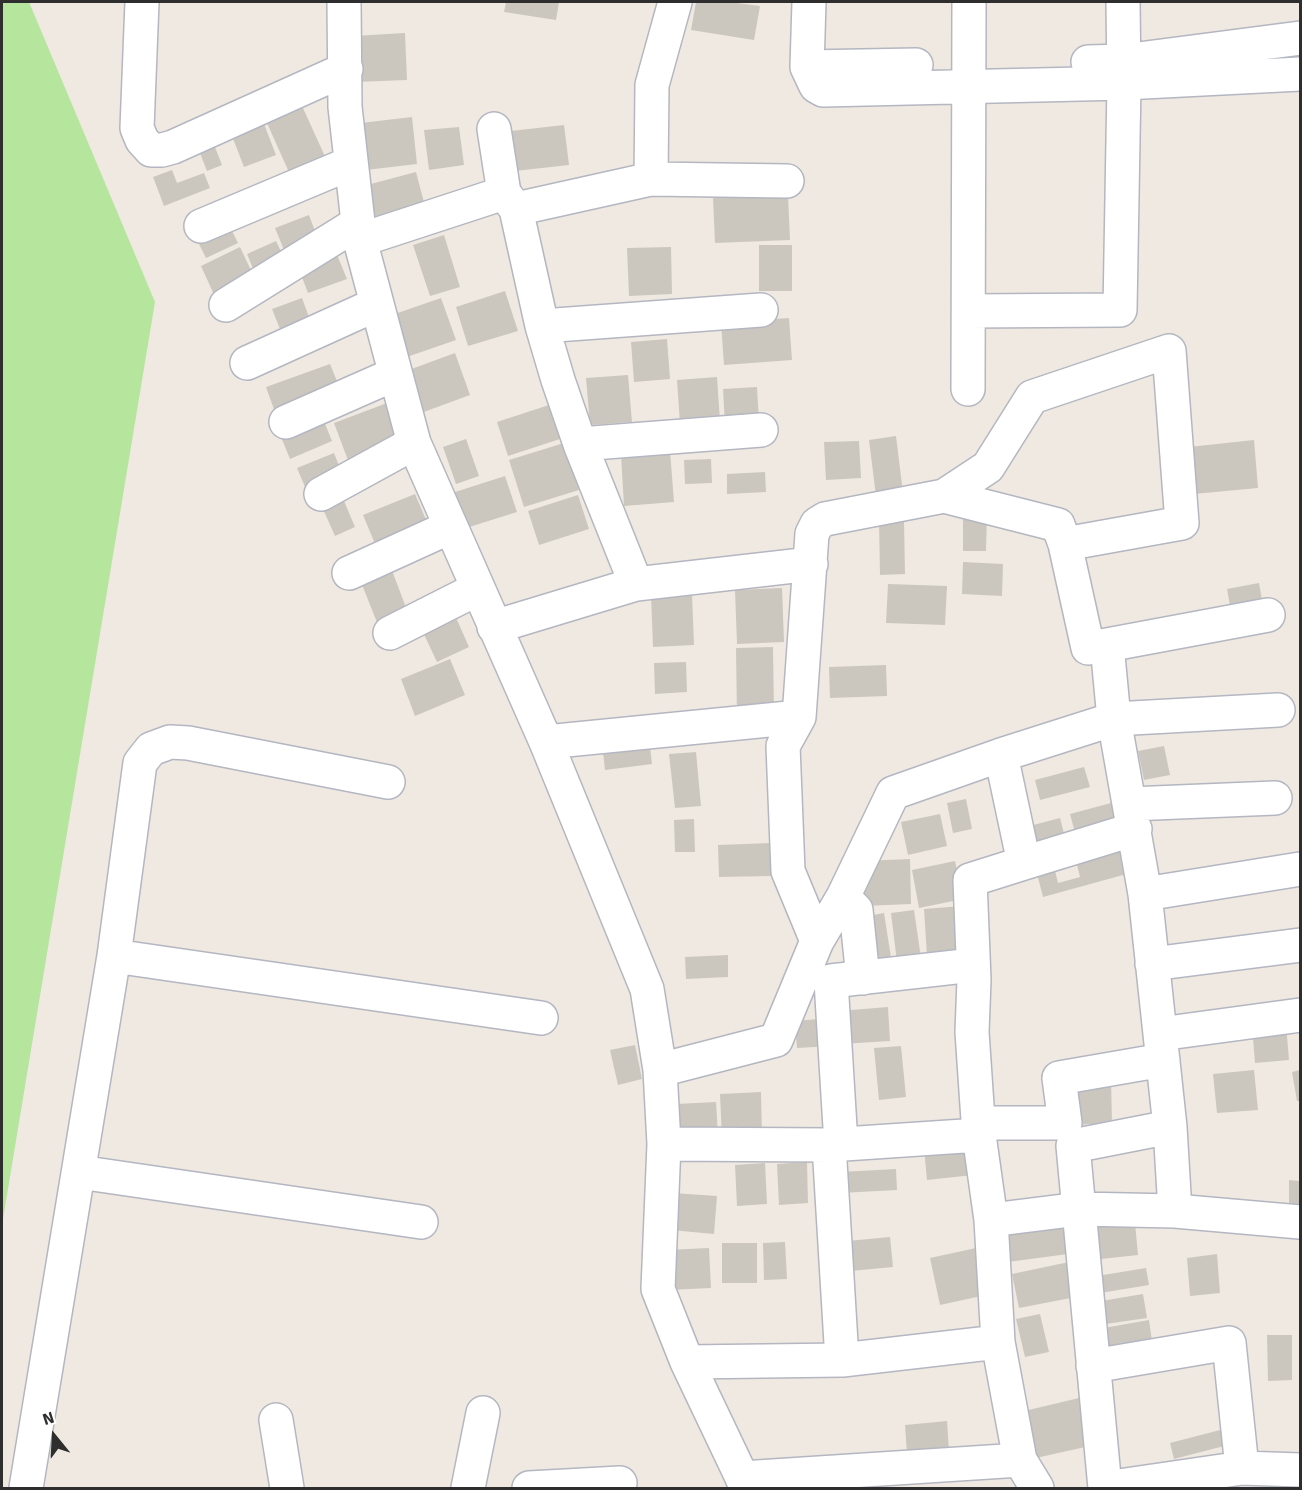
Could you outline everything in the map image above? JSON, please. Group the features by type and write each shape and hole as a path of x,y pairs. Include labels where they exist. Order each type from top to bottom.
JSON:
{"street":[{"path":"142,2 137,128 142,140 151,150 173,147 346,69"},
{"path":"344,2 345,106 359,232 414,443 546,741 647,989 660,1070 663,1144 658,1289 687,1362 745,1483 1020,1460"},
{"path":"651,179 652,85 675,2"},
{"path":"809,2 815,78 1124,72 1300,74"},
{"path":"968,388 969,2"},
{"path":"969,311 1120,310 1123,2"},
{"path":"1124,72 1300,38"},
{"path":"494,129 510,201 558,380 580,444 636,584"},
{"path":"201,226 351,163"},
{"path":"226,305 359,232 510,201 651,179 787,181"},
{"path":"248,363 377,304"},
{"path":"542,326 761,310"},
{"path":"817,940 788,871 783,746 799,717 812,534 817,524 825,519 944,496 988,467 1032,398 1169,351 1182,523 1065,544"},
{"path":"286,422 395,374"},
{"path":"580,444 761,429"},
{"path":"321,494 414,443"},
{"path":"944,496 1058,525 1065,544 1088,648 1268,615"},
{"path":"349,573 450,527"},
{"path":"494,627 636,584 811,564"},
{"path":"390,633 477,589"},
{"path":"1107,645 1114,719 1145,894 1170,1127 1175,1211"},
{"path":"660,1070 776,1040 817,940 843,897 893,793 1114,719 1278,710"},
{"path":"546,741 799,717"},
{"path":"26,1488 114,956 140,763 151,749 170,742 188,743 388,782"},
{"path":"1001,755 1024,863"},
{"path":"1037,1488 1020,1460 998,1342 991,1221 979,1129 972,1032 974,965 970,880 1024,863 1132,817 1275,798"},
{"path":"1145,894 1300,869"},
{"path":"843,897 856,910 863,978"},
{"path":"1152,964 1300,945"},
{"path":"114,956 541,1018"},
{"path":"842,1360 831,981 974,965"},
{"path":"663,1144 835,1144 979,1129 1065,1123 1059,1078 1161,1048 1300,1015"},
{"path":"1170,1127 1073,1146 1105,1488 1242,1468 1300,1470"},
{"path":"79,1172 421,1222"},
{"path":"991,1221 1078,1209 1175,1211 1300,1222"},
{"path":"687,1362 842,1360 998,1342"},
{"path":"1093,1366 1230,1342 1242,1468"},
{"path":"468,1488 483,1413"},
{"path":"276,1420 287,1488"},
{"path":"529,1488 620,1483"}],"green space":[{"path":"2,2 29,2 155,302 2,1225"}],"building":[{"path":"506,2 559,2 556,20 504,12"},
{"path":"696,2 729,2 760,6 754,40 691,30"},
{"path":"405,33 407,80 355,82 353,36"},
{"path":"303,108 328,163 292,179 267,123"},
{"path":"412,117 417,164 366,170 361,123"},
{"path":"264,124 276,155 244,167 232,136"},
{"path":"564,125 569,165 515,171 511,131"},
{"path":"459,127 464,165 429,170 424,130"},
{"path":"213,142 222,165 207,171 198,148"},
{"path":"172,170 177,183 204,173 210,188 164,206 153,177"},
{"path":"416,172 425,206 376,219 367,185"},
{"path":"788,195 790,240 715,243 713,198"},
{"path":"309,215 319,242 286,255 275,228"},
{"path":"227,221 238,243 206,258 195,236"},
{"path":"444,235 460,287 430,296 413,245"},
{"path":"276,241 287,264 257,278 247,254"},
{"path":"759,245 792,245 792,291 759,291"},
{"path":"240,247 256,281 216,299 201,266"},
{"path":"671,247 672,294 629,296 627,248"},
{"path":"335,250 347,279 308,293 297,264"},
{"path":"505,291 518,331 468,346 456,307"},
{"path":"302,298 313,328 284,339 272,309"},
{"path":"441,298 456,340 404,358 389,316"},
{"path":"789,318 792,360 724,365 721,323"},
{"path":"667,339 670,379 634,382 631,342"},
{"path":"455,353 470,395 421,413 406,371"},
{"path":"330,364 341,391 276,415 266,387"},
{"path":"628,375 632,422 590,425 586,378"},
{"path":"717,377 720,421 680,424 677,380"},
{"path":"757,387 759,422 725,425 723,389"},
{"path":"387,403 402,442 349,463 334,423"},
{"path":"549,405 560,439 508,456 497,422"},
{"path":"321,414 332,441 290,459 279,432"},
{"path":"896,436 904,501 877,504 869,440"},
{"path":"466,439 479,476 456,484 443,447"},
{"path":"1254,440 1258,488 1194,494 1189,447"},
{"path":"859,441 861,478 826,480 824,442"},
{"path":"564,443 579,490 524,507 509,460"},
{"path":"670,451 674,502 624,506 621,455"},
{"path":"334,453 344,478 308,494 297,468"},
{"path":"711,459 712,483 685,484 684,460"},
{"path":"765,472 766,492 727,494 727,474"},
{"path":"505,476 517,512 463,529 452,493"},
{"path":"339,489 355,527 335,536 318,498"},
{"path":"415,494 430,529 378,551 363,515"},
{"path":"578,495 589,529 539,545 528,511"},
{"path":"987,514 986,551 963,551 963,515"},
{"path":"879,520 904,520 905,574 880,575"},
{"path":"388,560 410,618 380,630 357,572"},
{"path":"963,562 1003,564 1002,596 962,594"},
{"path":"1259,583 1264,611 1232,617 1227,589"},
{"path":"888,584 947,586 945,625 886,623"},
{"path":"782,588 784,642 737,644 735,590"},
{"path":"692,594 694,645 653,647 651,595"},
{"path":"454,613 469,647 437,662 421,628"},
{"path":"773,647 774,717 737,717 736,648"},
{"path":"450,659 465,695 415,716 401,679"},
{"path":"686,662 687,692 655,694 654,663"},
{"path":"886,665 887,696 830,698 829,667"},
{"path":"649,738 652,764 605,770 602,744"},
{"path":"1164,746 1170,775 1144,780 1138,751"},
{"path":"696,752 701,806 675,808 669,754"},
{"path":"1084,767 1090,787 1040,800 1035,780"},
{"path":"966,799 972,829 953,833 947,803"},
{"path":"1111,803 1119,833 1078,844 1070,814"},
{"path":"940,814 947,846 908,855 901,822"},
{"path":"1060,818 1067,845 1029,855 1022,828"},
{"path":"694,819 695,852 675,852 674,820"},
{"path":"1125,838 1134,872 1043,897 1034,862 1052,858 1058,883 1080,877 1074,852"},
{"path":"771,843 772,876 719,877 718,845"},
{"path":"910,859 911,904 863,906 862,861"},
{"path":"955,861 963,899 919,908 912,870"},
{"path":"962,906 965,953 927,956 924,909"},
{"path":"914,910 921,958 897,962 891,913"},
{"path":"884,913 893,970 872,974 862,917"},
{"path":"728,955 728,977 686,979 685,957"},
{"path":"888,1007 890,1041 842,1044 839,1011"},
{"path":"830,1018 832,1046 797,1048 795,1021"},
{"path":"1286,1024 1289,1060 1255,1063 1252,1026"},
{"path":"635,1045 642,1079 618,1085 610,1050"},
{"path":"901,1046 906,1097 879,1100 874,1048"},
{"path":"1254,1070 1258,1110 1217,1113 1213,1074"},
{"path":"1300,1070 1300,1101 1297,1101 1292,1072"},
{"path":"1111,1079 1112,1123 1074,1125 1072,1081"},
{"path":"761,1092 762,1137 722,1139 720,1094"},
{"path":"716,1102 718,1135 677,1137 676,1104"},
{"path":"970,1143 973,1175 927,1180 924,1148"},
{"path":"807,1162 808,1203 779,1205 777,1164"},
{"path":"765,1163 767,1204 737,1206 735,1165"},
{"path":"896,1169 897,1190 841,1193 840,1172"},
{"path":"1289,1180 1300,1181 1300,1215 1289,1215"},
{"path":"673,1193 717,1196 714,1234 671,1230"},
{"path":"1063,1215 1068,1254 1008,1262 1002,1223"},
{"path":"1135,1223 1138,1255 1092,1260 1089,1227"},
{"path":"890,1237 893,1267 840,1272 837,1242"},
{"path":"785,1242 787,1279 764,1280 763,1243"},
{"path":"722,1243 757,1243 757,1283 722,1283"},
{"path":"709,1248 711,1288 668,1290 666,1250"},
{"path":"976,1248 986,1295 940,1305 930,1258"},
{"path":"1217,1254 1220,1293 1190,1296 1187,1258"},
{"path":"1069,1262 1076,1297 1019,1308 1012,1274"},
{"path":"1146,1268 1149,1285 1094,1294 1091,1277"},
{"path":"1143,1294 1147,1318 1099,1325 1095,1302"},
{"path":"1040,1314 1049,1352 1025,1357 1016,1319"},
{"path":"1149,1320 1153,1348 1102,1356 1098,1329"},
{"path":"1267,1335 1292,1335 1292,1380 1268,1381"},
{"path":"1079,1398 1090,1446 1031,1459 1020,1412"},
{"path":"947,1421 949,1451 907,1454 905,1425"},
{"path":"1224,1429 1228,1445 1174,1459 1170,1443"}]}
